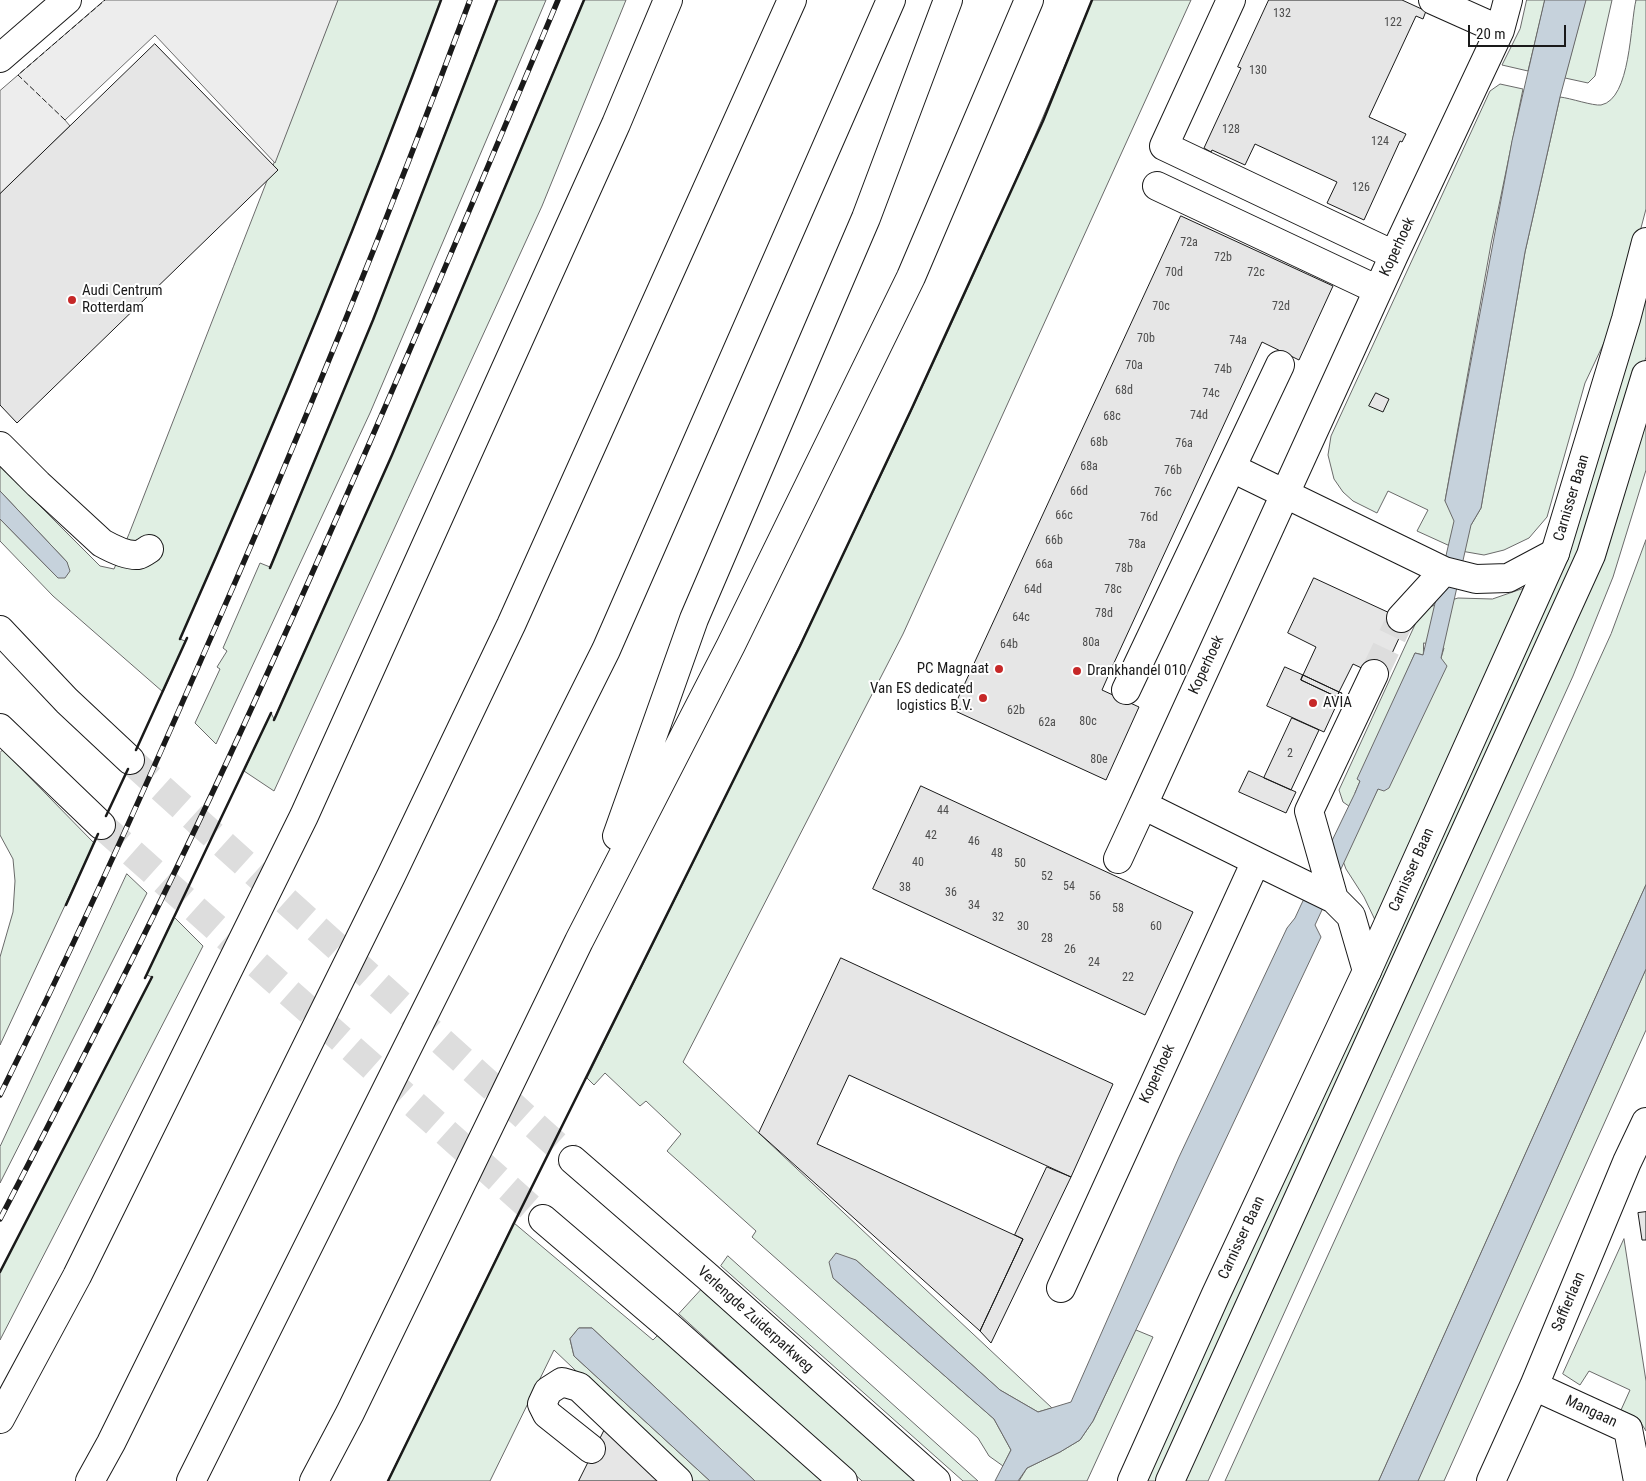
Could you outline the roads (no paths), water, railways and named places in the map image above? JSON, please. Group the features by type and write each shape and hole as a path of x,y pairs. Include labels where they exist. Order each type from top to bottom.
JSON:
{"main road":[{"path":"0,58 67,0"},
{"path":"0,1419 76,1276 304,816 608,142 668,0"},
{"path":"90,1481 111,1443 391,876 506,634 792,0"},
{"path":"191,1481 606,650 892,0"},
{"path":"579,941 694,619 866,218 948,0"},
{"path":"314,1481 350,1413 579,941 731,646 910,277 1029,0"},
{"path":"1231,0 1164,146 1394,255"},
{"path":"1433,0 1500,30"},
{"name":"Koperhoek","path":"1118,859 1394,255 1500,30 1508,0"},
{"path":"1157,186 1378,290"},
{"name":"Carnisser Baan","path":"1132,1481 1216,1294 1367,972 1555,553 1626,319 1646,242"},
{"path":"1126,690 1280,365"},
{"path":"1170,1481 1591,555 1646,375"},
{"path":"0,446 102,543 111,548 132,554 140,555 149,549"},
{"path":"1232,468 1444,571 1476,579 1508,578 1555,553"},
{"path":"1401,618 1444,571"},
{"path":"0,630 67,701 130,760"},
{"path":"1334,899 1309,812 1374,674"},
{"path":"0,728 101,825"},
{"path":"1143,805 1334,899 1350,916 1367,972"},
{"name":"Koperhoek","path":"1060,1288 1256,861"},
{"name":"Saffierlaan","path":"1491,1481 1636,1161 1646,1122"},
{"name":"Verlengde Zuiderparkweg","path":"572,1160 708,1277 936,1481"},
{"path":"543,1219 666,1324 843,1481"},
{"path":"591,1449 547,1414 542,1404 548,1391 562,1382 579,1387 678,1481"},
{"name":"Mangaan","path":"1534,1386 1628,1429 1641,1478"},
{"path":"81,1481 111,1443"}],"tunnel":[{"path":"1374,674 1401,618"},
{"path":"130,760 573,1160"},
{"path":"101,825 543,1219"}],"railway":[{"path":"0,1095 128,825 272,497 374,250 470,0"},
{"path":"0,1219 130,964 193,835 253,705 408,354 558,0"}],"place":[{"name":"Audi Centrum Rotterdam","path":"72,300"},
{"name":"PC Magnaat","path":"999,669"},
{"name":"Drankhandel 010","path":"1077,671"},
{"name":"Van ES dedicated logistics B.V.","path":"983,698"},
{"name":"AVIA","path":"1313,703"}]}
